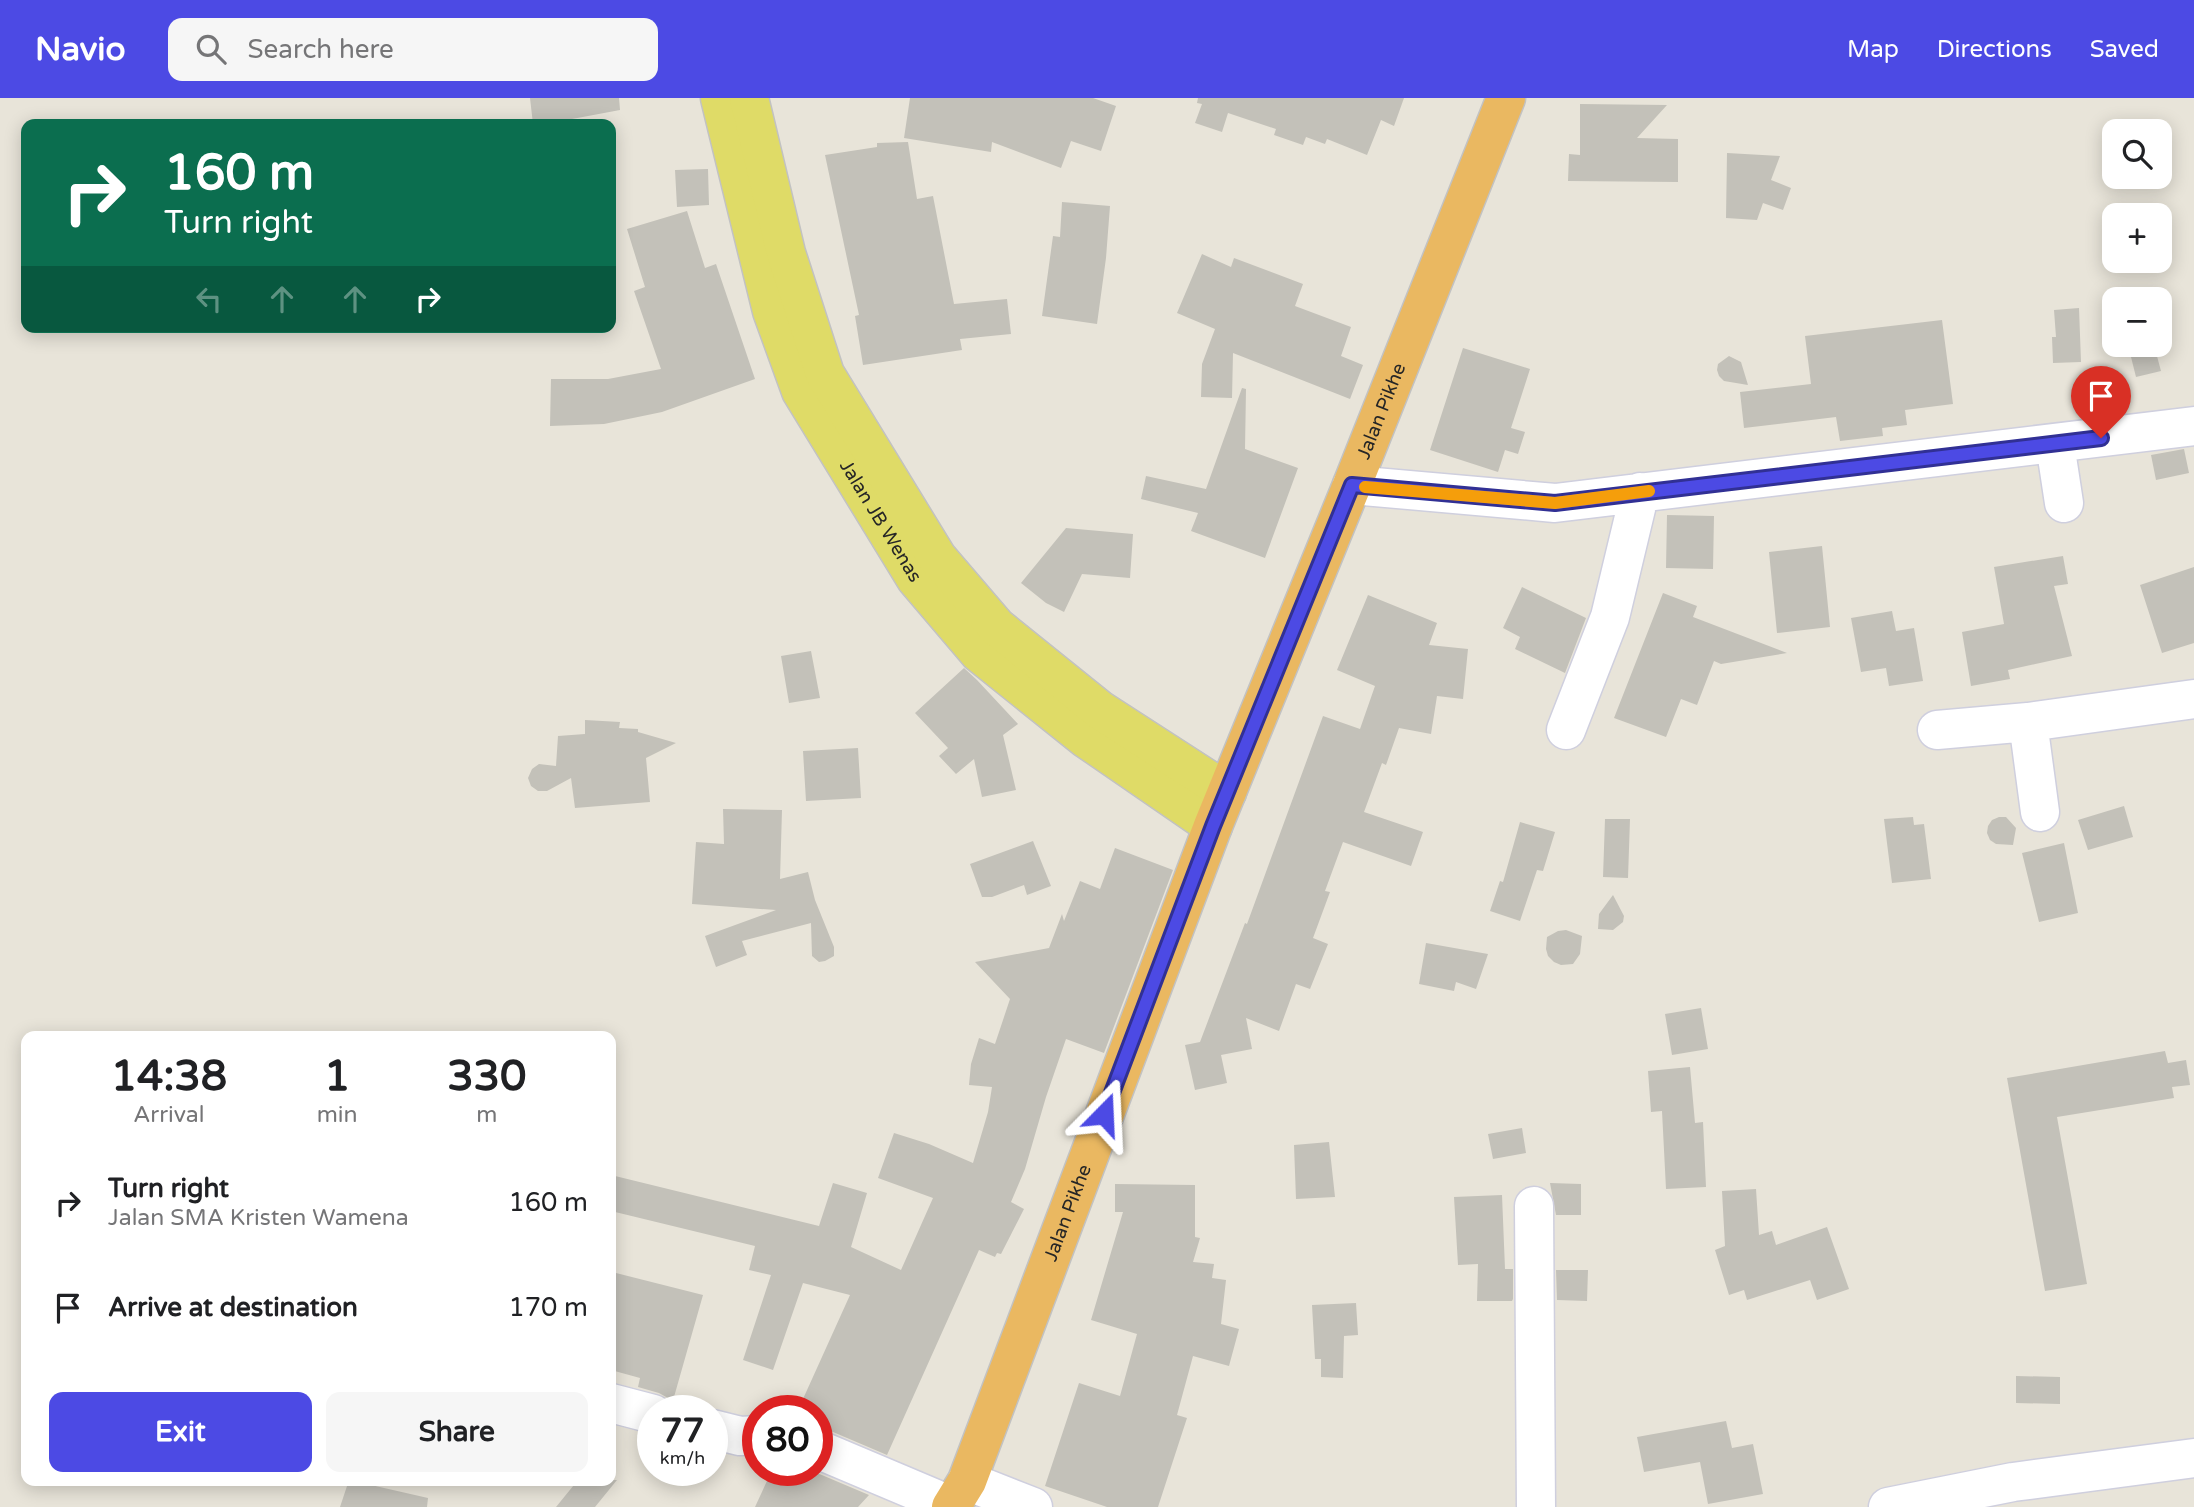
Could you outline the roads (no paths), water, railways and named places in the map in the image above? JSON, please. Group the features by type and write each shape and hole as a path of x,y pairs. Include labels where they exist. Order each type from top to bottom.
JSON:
{"highway":[{"name":"Jalan Pikhe","path":"957,1498 1220,809 1506,98"}],"main road":[{"name":"Jalan JB Wenas","path":"720,98 772,311 801,391 916,579 979,653 1086,738 1220,809"},
{"name":"Jalan JB Wenas","path":"749,98 786,253 825,374 937,557 1007,635 1220,809"}],"street":[{"path":"1352,485 1555,503 2194,426"},
{"path":"2054,444 2064,503"},
{"path":"1566,730 1610,617 1640,492"},
{"path":"1937,730 2028,722 2194,699"},
{"path":"2028,722 2040,811"},
{"path":"1534,1206 1536,1507"},
{"path":"616,1404 637,1410"},
{"path":"833,1455 957,1498 1032,1507"},
{"path":"1888,1507 2014,1495 2194,1458"}]}
